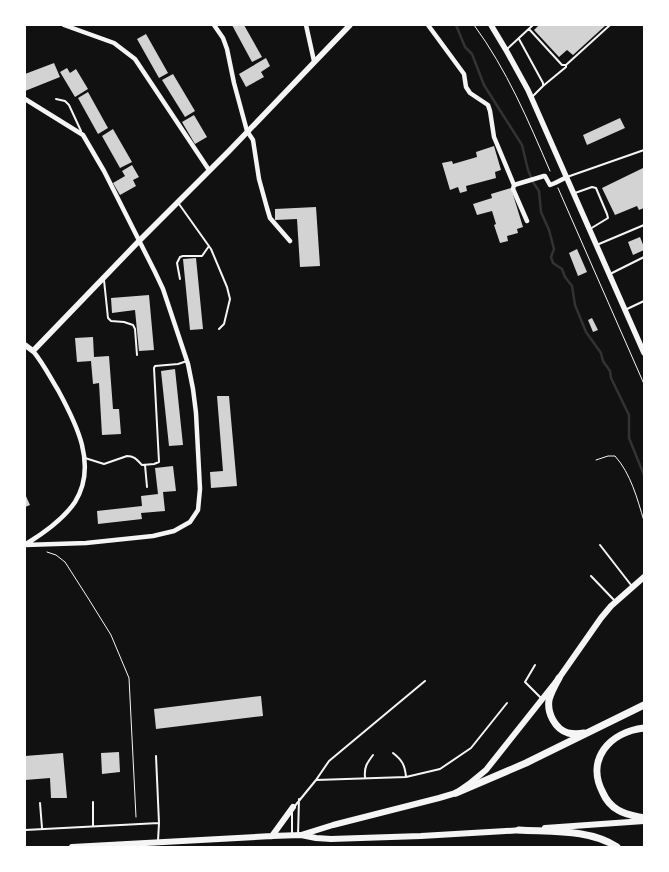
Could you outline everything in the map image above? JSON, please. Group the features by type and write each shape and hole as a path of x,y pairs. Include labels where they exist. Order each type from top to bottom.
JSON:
{"main road":[{"path":"456,793 486,770 559,678 601,618 615,602 644,577"},
{"path":"559,678 552,690 549,706 555,723 567,733 589,732"},
{"path":"297,835 456,793 511,770 644,705"},
{"path":"644,728 632,730 606,745 601,753 597,770 600,788 611,804 626,814 644,820"},
{"path":"272,836 293,807"},
{"path":"72,847 136,846 158,842 297,835 331,839 519,830 644,820"},
{"path":"519,830 583,834 603,839 617,847"}],"street":[{"path":"64,25 114,43 135,59 209,170"},
{"path":"214,25 223,38 227,49 247,130 254,140 259,179 270,218 290,241"},
{"path":"306,25 314,62"},
{"path":"33,351 350,25"},
{"path":"428,25 464,74 466,86 470,93 488,105 494,137 527,221"},
{"path":"491,25 531,97 643,348"},
{"path":"25,99 83,136 104,171 163,289 187,361 193,389 200,472 200,500 195,517 174,531 153,536 86,543 25,545"},
{"path":"514,185 544,176 550,184 567,177"},
{"path":"25,345 39,358 72,418 79,434 84,458 83,481 75,502 58,521 25,545"}],"lane":[{"path":"506,50 533,25"},
{"path":"531,97 610,25"},
{"path":"530,28 562,65 566,65"},
{"path":"519,39 543,86"},
{"path":"56,99 65,101 69,105 83,136"},
{"path":"567,177 644,150"},
{"path":"574,193 592,187 596,188 608,218 590,229"},
{"path":"177,202 215,255 227,287 230,299 224,324 219,329"},
{"path":"597,245 644,225"},
{"path":"180,279 177,263 180,257 202,256 209,246"},
{"path":"609,274 644,257"},
{"path":"104,277 108,318 111,321 124,322 135,328 137,355"},
{"path":"625,310 644,301"},
{"path":"84,458 104,464 127,456 137,458 142,465 159,462 154,368 155,366 178,364 187,361"},
{"path":"145,465 146,487"},
{"path":"600,545 632,587"},
{"path":"591,576 615,602"},
{"path":"535,665 525,682 542,699"},
{"path":"297,835 293,807 329,761 425,681"},
{"path":"316,780 406,777 440,769 471,748 507,703"},
{"path":"393,753 401,759 405,767 406,777"},
{"path":"365,777 364,768 373,755"},
{"path":"156,756 158,842"},
{"path":"297,835 299,799"},
{"path":"93,802 93,826"},
{"path":"40,803 42,829"},
{"path":"25,830 159,823"}],"path":[{"path":"474,25 488,44 521,105 644,384"},
{"path":"596,460 615,456 620,462 632,483 644,521"},
{"path":"40,545 43,550 56,555 65,562 111,635 129,678 137,824"}],"building":[{"path":"232,25 244,25 262,57 252,62"},
{"path":"539,25 606,25 573,55 567,50 559,57 534,30"},
{"path":"146,34 168,73 159,78 137,39"},
{"path":"266,58 270,66 261,72 264,77 246,87 239,74"},
{"path":"54,63 60,77 25,91 25,74"},
{"path":"67,68 70,73 76,69 88,89 75,97 60,72"},
{"path":"173,74 195,111 185,117 162,80"},
{"path":"88,92 108,128 98,134 78,98"},
{"path":"194,115 207,137 195,144 182,122"},
{"path":"620,118 625,128 587,145 583,135"},
{"path":"113,129 132,162 120,168 102,136"},
{"path":"494,146 501,170 495,172 496,178 466,186 467,191 460,193 458,187 450,190 442,163 452,161 453,164 477,157 476,152"},
{"path":"132,165 139,177 133,180 136,186 120,195 113,183 125,176 122,171"},
{"path":"643,168 644,208 639,210 637,206 615,215 602,188"},
{"path":"511,188 523,227 517,229 518,233 507,236 508,241 500,243 492,211 477,215 473,204 492,198 491,194"},
{"path":"316,207 320,266 300,267 297,219 275,220 275,209"},
{"path":"640,237 644,250 633,255 628,242"},
{"path":"577,249 587,272 578,276 569,253"},
{"path":"196,258 203,329 190,330 183,259"},
{"path":"149,295 154,350 139,351 135,310 112,313 111,298"},
{"path":"592,318 598,330 593,332 588,320"},
{"path":"93,337 94,357 109,356 113,409 119,409 121,434 102,435 99,383 93,384 91,361 77,362 75,338"},
{"path":"175,369 183,445 169,446 161,371"},
{"path":"217,396 229,396 237,486 211,488 210,472 223,471"},
{"path":"173,466 176,491 163,492 165,511 141,513 142,519 98,524 97,511 142,506 141,496 158,494 155,468"},
{"path":"25,494 30,505 25,507"},
{"path":"261,696 263,716 156,729 154,709"},
{"path":"119,752 120,772 102,774 101,753"},
{"path":"63,753 67,798 51,798 50,778 25,780 25,756"}],"waterway":[{"path":"456,25 465,47 472,54 484,85 522,145 528,170 539,191 541,212 549,230 554,249 551,257 553,263 562,269 572,286 575,305 586,332 601,353 629,415 629,438 644,475"}]}
